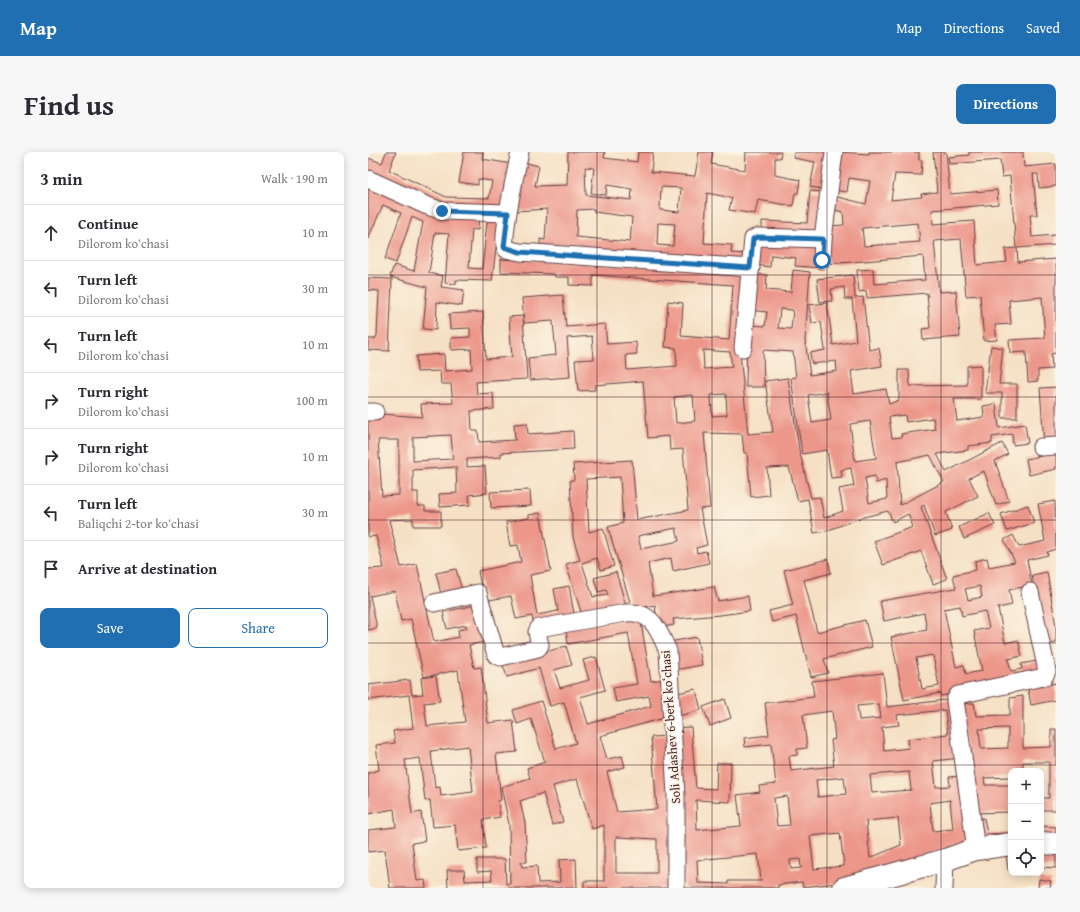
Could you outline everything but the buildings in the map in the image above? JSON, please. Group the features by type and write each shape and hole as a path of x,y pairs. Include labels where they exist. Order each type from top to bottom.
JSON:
{"street":[{"path":"520,152 508,213 504,244 504,247 509,250 750,268"},
{"path":"822,260 823,239 834,152"},
{"path":"368,179 425,205 442,211 508,213"},
{"path":"743,348 753,239 757,237 823,239"},
{"path":"976,849 954,700 958,695 1044,678 1047,672 1030,592"},
{"name":"Soli Adashev 6-berk koʻchasi","path":"434,603 478,594 496,654 501,657 538,648 540,646 537,632 539,628 626,612 637,612 646,616 652,621 660,633 668,651 676,795 676,888"},
{"path":"1044,843 1056,844"},
{"path":"844,888 945,860 976,849 1008,844"},
{"path":"944,888 945,860"}],"route":[{"path":"442,211 508,213 504,247 509,250 520,252 750,268 753,239 757,237 823,239 822,260"}]}
